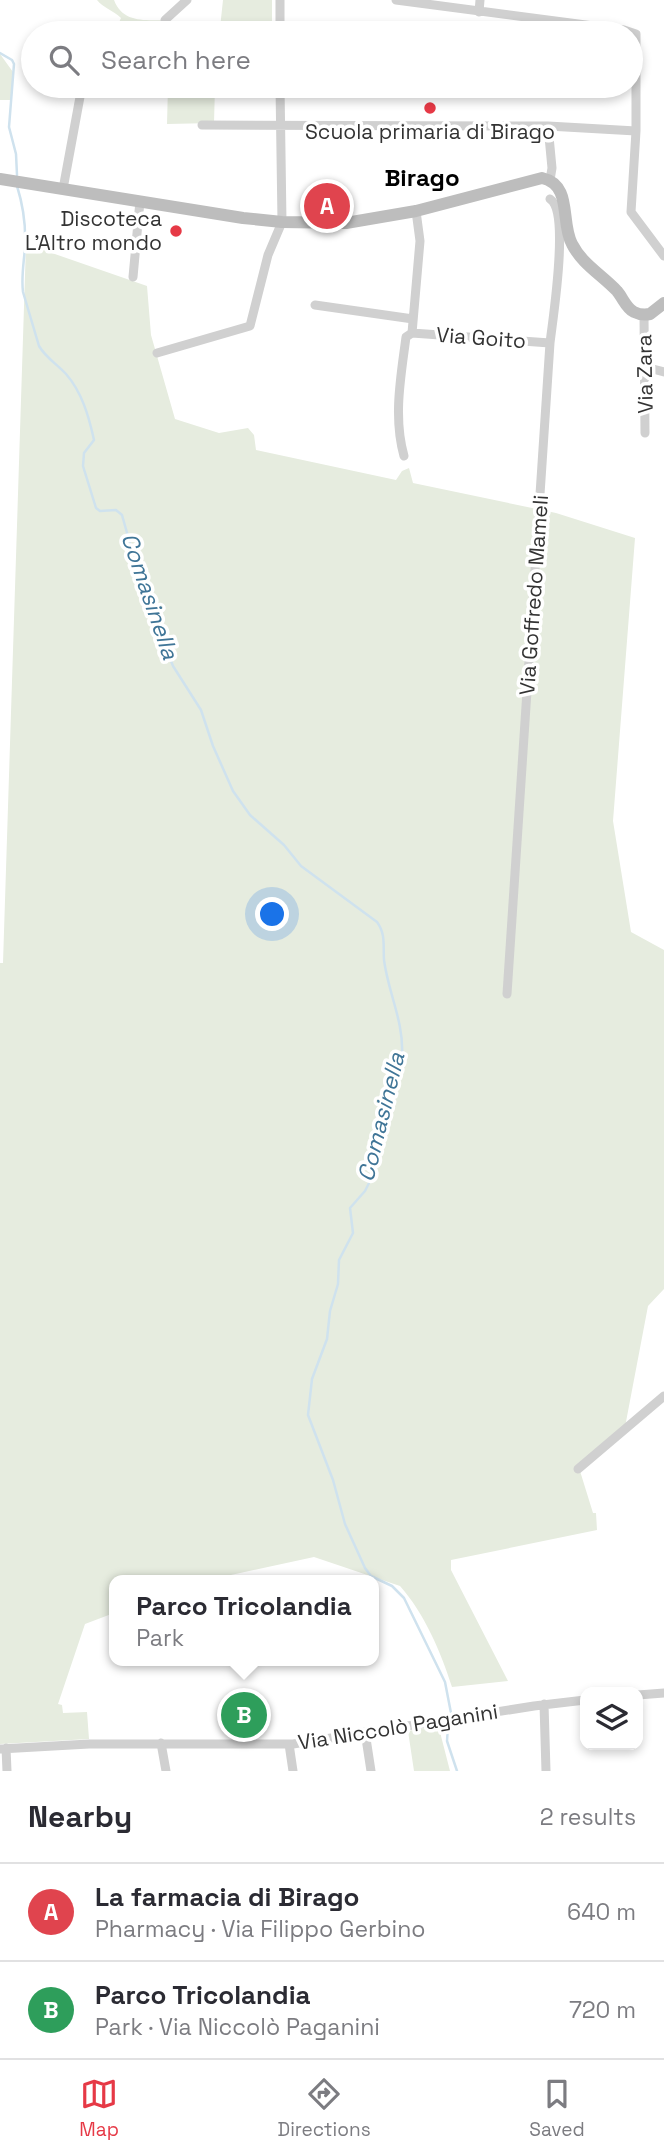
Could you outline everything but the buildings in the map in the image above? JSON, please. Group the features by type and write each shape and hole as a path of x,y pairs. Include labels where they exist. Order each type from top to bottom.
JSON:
{"street":[{"path":"165,20 187,0"},
{"path":"280,0 280,21"},
{"path":"396,0 552,21"},
{"path":"479,12 480,0"},
{"path":"64,189 80,98"},
{"path":"157,354 250,326 268,256 282,222 281,98"},
{"path":"636,98 631,212 664,256"},
{"path":"202,125 548,126 636,131"},
{"path":"548,126 552,168 550,180"},
{"path":"0,180 243,218 282,222 346,223 416,211 534,179 550,180 561,193 568,236 586,264 613,288 629,309 644,315 653,313 664,303"},
{"name":"Via Goffredo Mameli","path":"507,994 550,343 560,244 557,206 550,198"},
{"path":"133,277 140,201"},
{"path":"404,456 399,437 398,400 406,337 412,333 420,241 416,211"},
{"path":"315,305 413,320"},
{"name":"Via Zara","path":"644,315 645,433"},
{"name":"Via Goito","path":"412,333 550,343"},
{"path":"645,367 664,372"},
{"path":"578,1469 664,1396"},
{"path":"643,1695 664,1693"},
{"name":"Via Niccolò Paganini","path":"3,1748 89,1744 289,1744 580,1700"},
{"path":"544,1704 546,1771"},
{"path":"365,1732 371,1771"},
{"path":"161,1743 166,1771"},
{"path":"289,1744 293,1771"},
{"path":"3,1748 7,1771"}],"shaded area":[{"path":"97,0 114,0 118,8 130,17 169,20 120,21 121,18"},
{"path":"223,0 272,0 272,21 221,21"},
{"path":"0,54 13,72 11,100 0,100"},
{"path":"168,98 215,98 214,123 167,124"},
{"path":"26,244 147,286 151,335 175,419 219,433 248,428 254,435 256,450 396,480 402,471 409,468 413,483 556,513 635,538 613,821 631,932 664,950 664,1289 648,1306 625,1427 580,1471 593,1513 596,1513 597,1530 451,1560 451,1570 508,1681 452,1687 431,1634 417,1608 400,1586 379,1579 379,1575 367,1575 314,1557 231,1575 109,1575 109,1615 85,1624 58,1704 62,1705 63,1713 87,1712 89,1739 0,1744 0,963 3,963"},
{"path":"441,1725 441,1736 450,1771 414,1771 408,1731"}],"waterway":[{"path":"0,53 14,64 9,127 16,154 17,175"},
{"name":"Comasinella","path":"17,186 25,231 23,292 39,346 72,381 87,414 94,440 84,453 83,466 96,508 100,511 116,510 122,515 143,590 173,666 201,710 233,791 250,815 284,845 301,866 377,922 382,931 386,972 401,1031 402,1055 370,1181 350,1208 353,1233 339,1260 338,1284 330,1311 327,1339 312,1379 308,1415 333,1480 345,1524 370,1575"},
{"name":"Comasinella","path":"379,1580 392,1586 404,1598 445,1682 451,1713"},
{"name":"Comasinella","path":"448,1725 447,1741 457,1771"}],"place":[{"name":"Scuola primaria di Birago","path":"430,108"},
{"name":"La farmacia di Birago","path":"327,206"},
{"name":"Discoteca L'Altro mondo","path":"176,231"},
{"name":"Parco Tricolandia","path":"244,1715"}],"district":[{"name":"Birago","path":"422,178"}]}
